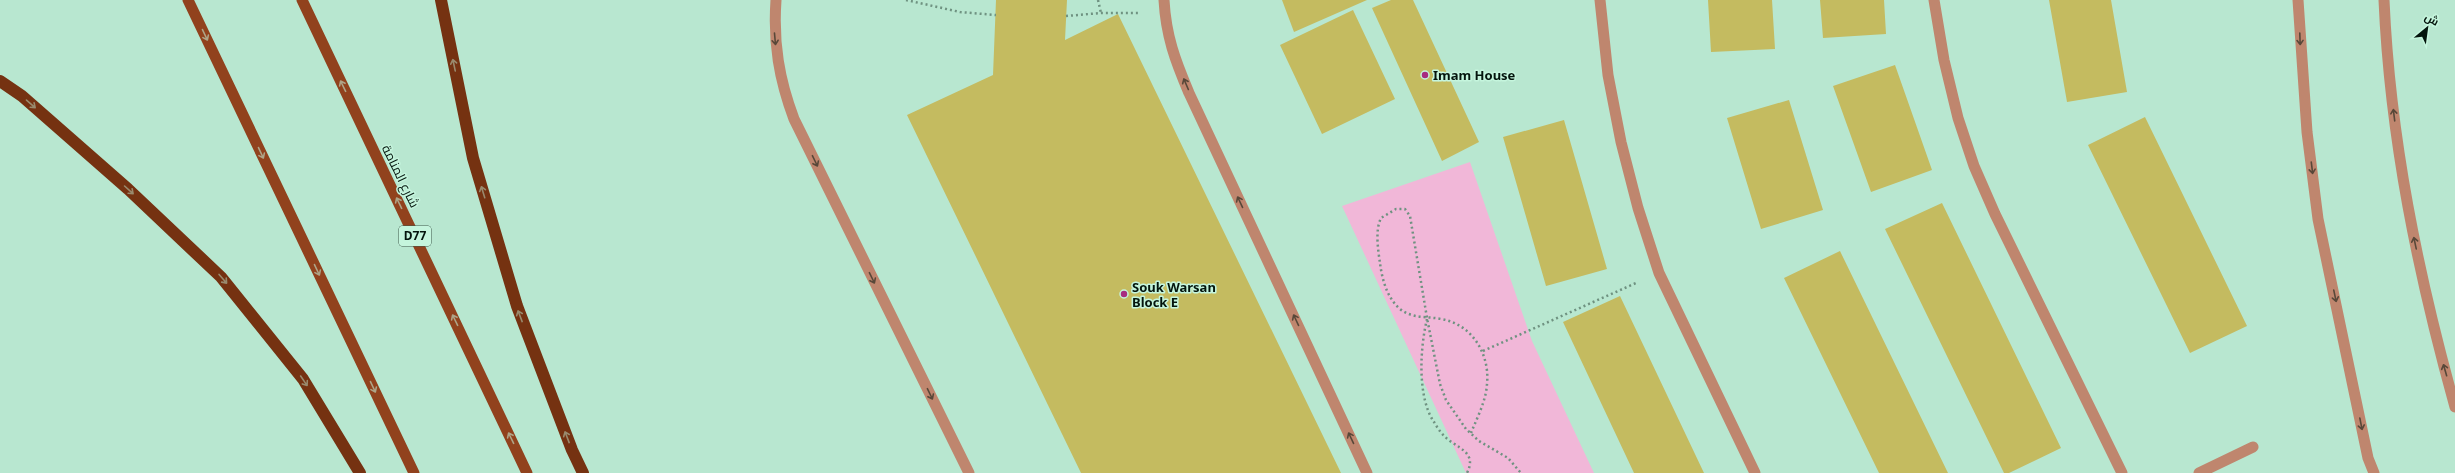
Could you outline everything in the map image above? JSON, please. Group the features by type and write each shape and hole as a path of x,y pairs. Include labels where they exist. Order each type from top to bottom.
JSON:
{"highway":[{"path":"441,0 473,158 517,306 572,450 583,473"},
{"path":"0,81 22,96 128,189 221,277 303,379 360,473"}],"main road":[{"path":"188,0 414,473"},
{"name":"شارع المنامة","path":"302,0 527,473"}],"street":[{"path":"776,0 774,28 776,60 783,90 794,119 968,473"},
{"path":"1164,0 1172,53 1189,93 1367,473"},
{"path":"1600,0 1608,75 1621,142 1638,208 1660,273 1755,473"},
{"path":"1934,0 1946,67 1958,118 1974,166 1995,214 2122,473"},
{"path":"2298,0 2307,132 2318,219 2368,458 2374,473"},
{"path":"2384,0 2394,116 2406,200 2432,326 2455,407"},
{"path":"2199,473 2253,447"},
{"path":"2367,473 2368,458"}],"path":[{"path":"906,0 960,12 996,15"},
{"path":"1098,0 1101,13"},
{"path":"1066,16 1101,13 1165,14"},
{"path":"1471,433 1487,384 1483,351 1468,332 1454,323 1441,319 1427,318 1414,316 1401,310 1393,302 1384,282 1378,248 1379,221 1384,214 1396,209 1405,209 1410,216 1427,318 1440,384 1446,400 1455,416 1471,433 1508,458 1521,473"},
{"path":"1483,351 1660,273"},
{"path":"1427,318 1421,360 1427,407 1432,420 1440,432 1467,452 1470,459 1467,473"}],"shaded area":[{"path":"1470,162 1532,341 1594,473 1466,473 1342,206"}],"building":[{"name":"Souk Warsan Block E","path":"996,0 1067,0 1065,40 1118,14 1341,473 1081,473 907,115 993,75"},
{"path":"1282,0 1367,0 1294,32"},
{"name":"Imam House","path":"1391,0 1413,0 1479,142 1442,161 1372,8"},
{"path":"1708,0 1772,0 1775,49 1711,52"},
{"path":"1820,0 1884,0 1886,34 1823,38"},
{"path":"2049,0 2111,0 2127,92 2067,102"},
{"path":"1353,10 1395,99 1322,134 1280,45"},
{"path":"1895,65 1932,170 1871,192 1833,86"},
{"path":"1789,100 1823,210 1761,229 1727,118"},
{"path":"2145,117 2247,326 2190,353 2088,145"},
{"path":"1564,120 1607,269 1546,286 1503,137"},
{"path":"1942,203 2061,448 2009,473 2004,473 1885,229"},
{"path":"1840,251 1948,473 1879,473 1784,278"},
{"path":"1620,296 1704,473 1634,473 1563,322"}],"place":[{"name":"Imam House","path":"1425,75"},
{"name":"Souk Warsan Block E","path":"1124,294"}]}
